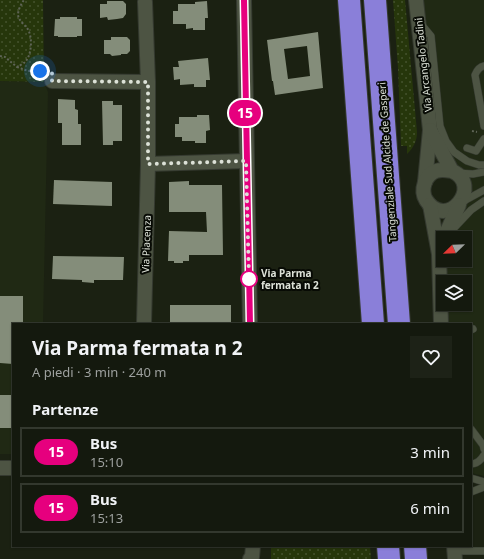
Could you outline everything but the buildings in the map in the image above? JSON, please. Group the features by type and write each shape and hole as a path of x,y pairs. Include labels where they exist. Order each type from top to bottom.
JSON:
{"highway":[{"path":"350,0 373,323"},
{"name":"Tangenziale Sud Alcide de Gasperi","path":"375,0 399,323"},
{"path":"388,547 389,559"},
{"path":"415,547 416,559"}],"street":[{"path":"244,0 250,323"},
{"name":"Via Arcangelo Tadini","path":"416,0 430,130 423,192 430,205 437,231"},
{"name":"Via Piacenza","path":"144,323 148,164 148,82 145,2"},
{"path":"52,81 148,82"},
{"name":"Via Arcangelo Tadini","path":"430,130 454,172 463,182 464,190 447,231"},
{"path":"148,164 246,161"},
{"path":"425,182 429,176 436,171 444,170 454,172"},
{"path":"430,205 442,211 452,209 459,204"},
{"name":"Via Arcangelo Tadini","path":"441,267 441,323"},
{"path":"0,468 12,468"},
{"path":"250,559 252,557 253,547"}],"lane":[{"path":"419,21 431,36 440,126 446,141 454,152 467,161 484,165"},
{"path":"484,66 477,70 476,75 484,126"},
{"path":"467,148 476,151 484,138"},
{"path":"454,172 473,174 484,172"},
{"path":"459,204 484,190"},
{"path":"452,231 459,221 484,201"},
{"path":"472,431 483,445 484,449"},
{"path":"472,464 475,464 481,460 484,455"},
{"path":"472,478 484,482"},
{"path":"472,492 484,487"},
{"path":"454,552 484,551"}],"path":[{"path":"17,67 25,62 30,52 30,35 28,29 21,22 18,15 24,0"},
{"path":"0,56 5,57 17,67 28,71 52,71 52,81"}],"shaded area":[{"path":"420,0 484,0 484,476 472,473 472,323 444,323 443,311 472,311 472,275 446,275 447,267 472,267 472,231 454,231 464,218 465,198 449,161 438,143"},
{"path":"0,81 44,82 48,92 43,323 12,323 12,454 0,454"}],"green space":[{"path":"0,0 43,0 44,82 0,81"},
{"path":"393,0 405,0 417,132 415,144 407,154 407,146 401,146 398,68"},
{"path":"271,547 370,547 371,559 271,559"}],"bus line":[{"name":"15","path":"244,0 250,323"}],"place":[{"name":"Via Parma fermata n 2","path":"249,279"}],"route":[{"path":"40,71 52,71 52,81 148,82 148,164 246,161 249,279"}]}
